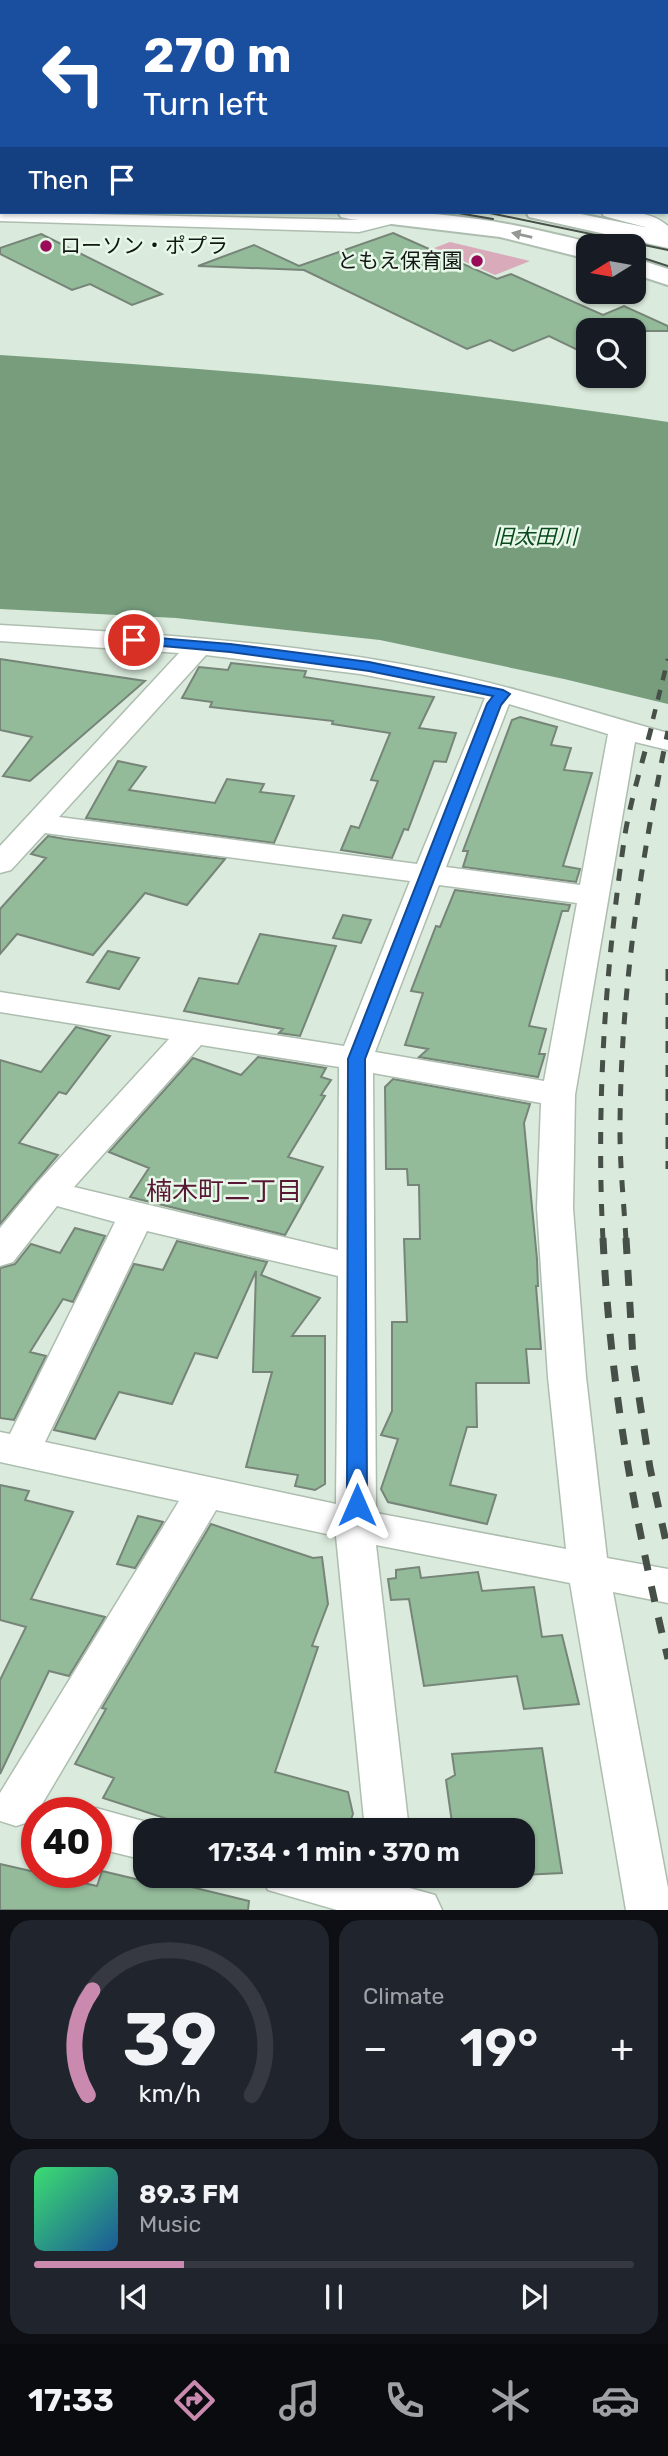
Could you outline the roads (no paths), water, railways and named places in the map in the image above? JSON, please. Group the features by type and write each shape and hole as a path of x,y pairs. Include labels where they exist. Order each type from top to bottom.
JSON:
{"highway":[{"path":"552,214 661,228"},
{"path":"355,219 400,216 505,231 576,248"},
{"path":"646,270 668,277"}],"street":[{"path":"617,214 661,228"},
{"path":"0,215 355,219"},
{"path":"0,633 201,645 369,666 503,694 668,743"},
{"path":"0,864 201,645"},
{"path":"386,1818 356,1548 356,1059 494,704 503,694"},
{"path":"623,730 558,1095 555,1208 567,1377 588,1568 649,1910"},
{"path":"39,822 593,896"},
{"path":"0,1002 356,1059 558,1095"},
{"path":"0,1253 49,1192 193,1033"},
{"path":"49,1192 136,1216 356,1267"},
{"path":"136,1216 11,1449 358,1525 588,1568 668,1586"},
{"path":"18,1808 206,1492"},
{"path":"112,1832 133,1837"},
{"path":"342,1888 400,1900"}],"water":[{"name":"旧太田川","path":"0,355 335,381 501,399 668,422 668,704 380,640 176,618 0,609"}],"tram line":[{"path":"464,214 493,219"},
{"path":"495,214 668,250"},
{"path":"646,259 668,266"}],"railway":[{"path":"653,719 668,659"},
{"path":"603,1240 601,1140 607,990 627,826 654,717"},
{"path":"626,1240 620,1133 628,981 641,881 668,731"},
{"path":"668,969 668,1169"},
{"path":"603,1238 611,1346 625,1450 644,1554 668,1659"},
{"path":"626,1238 633,1358 650,1468 668,1551"}],"place":[{"name":"ローソン・ポプラ","path":"46,246"},
{"name":"ともえ保育園","path":"477,261"}],"district":[{"name":"楠木町二丁目","path":"224,1191"}]}
